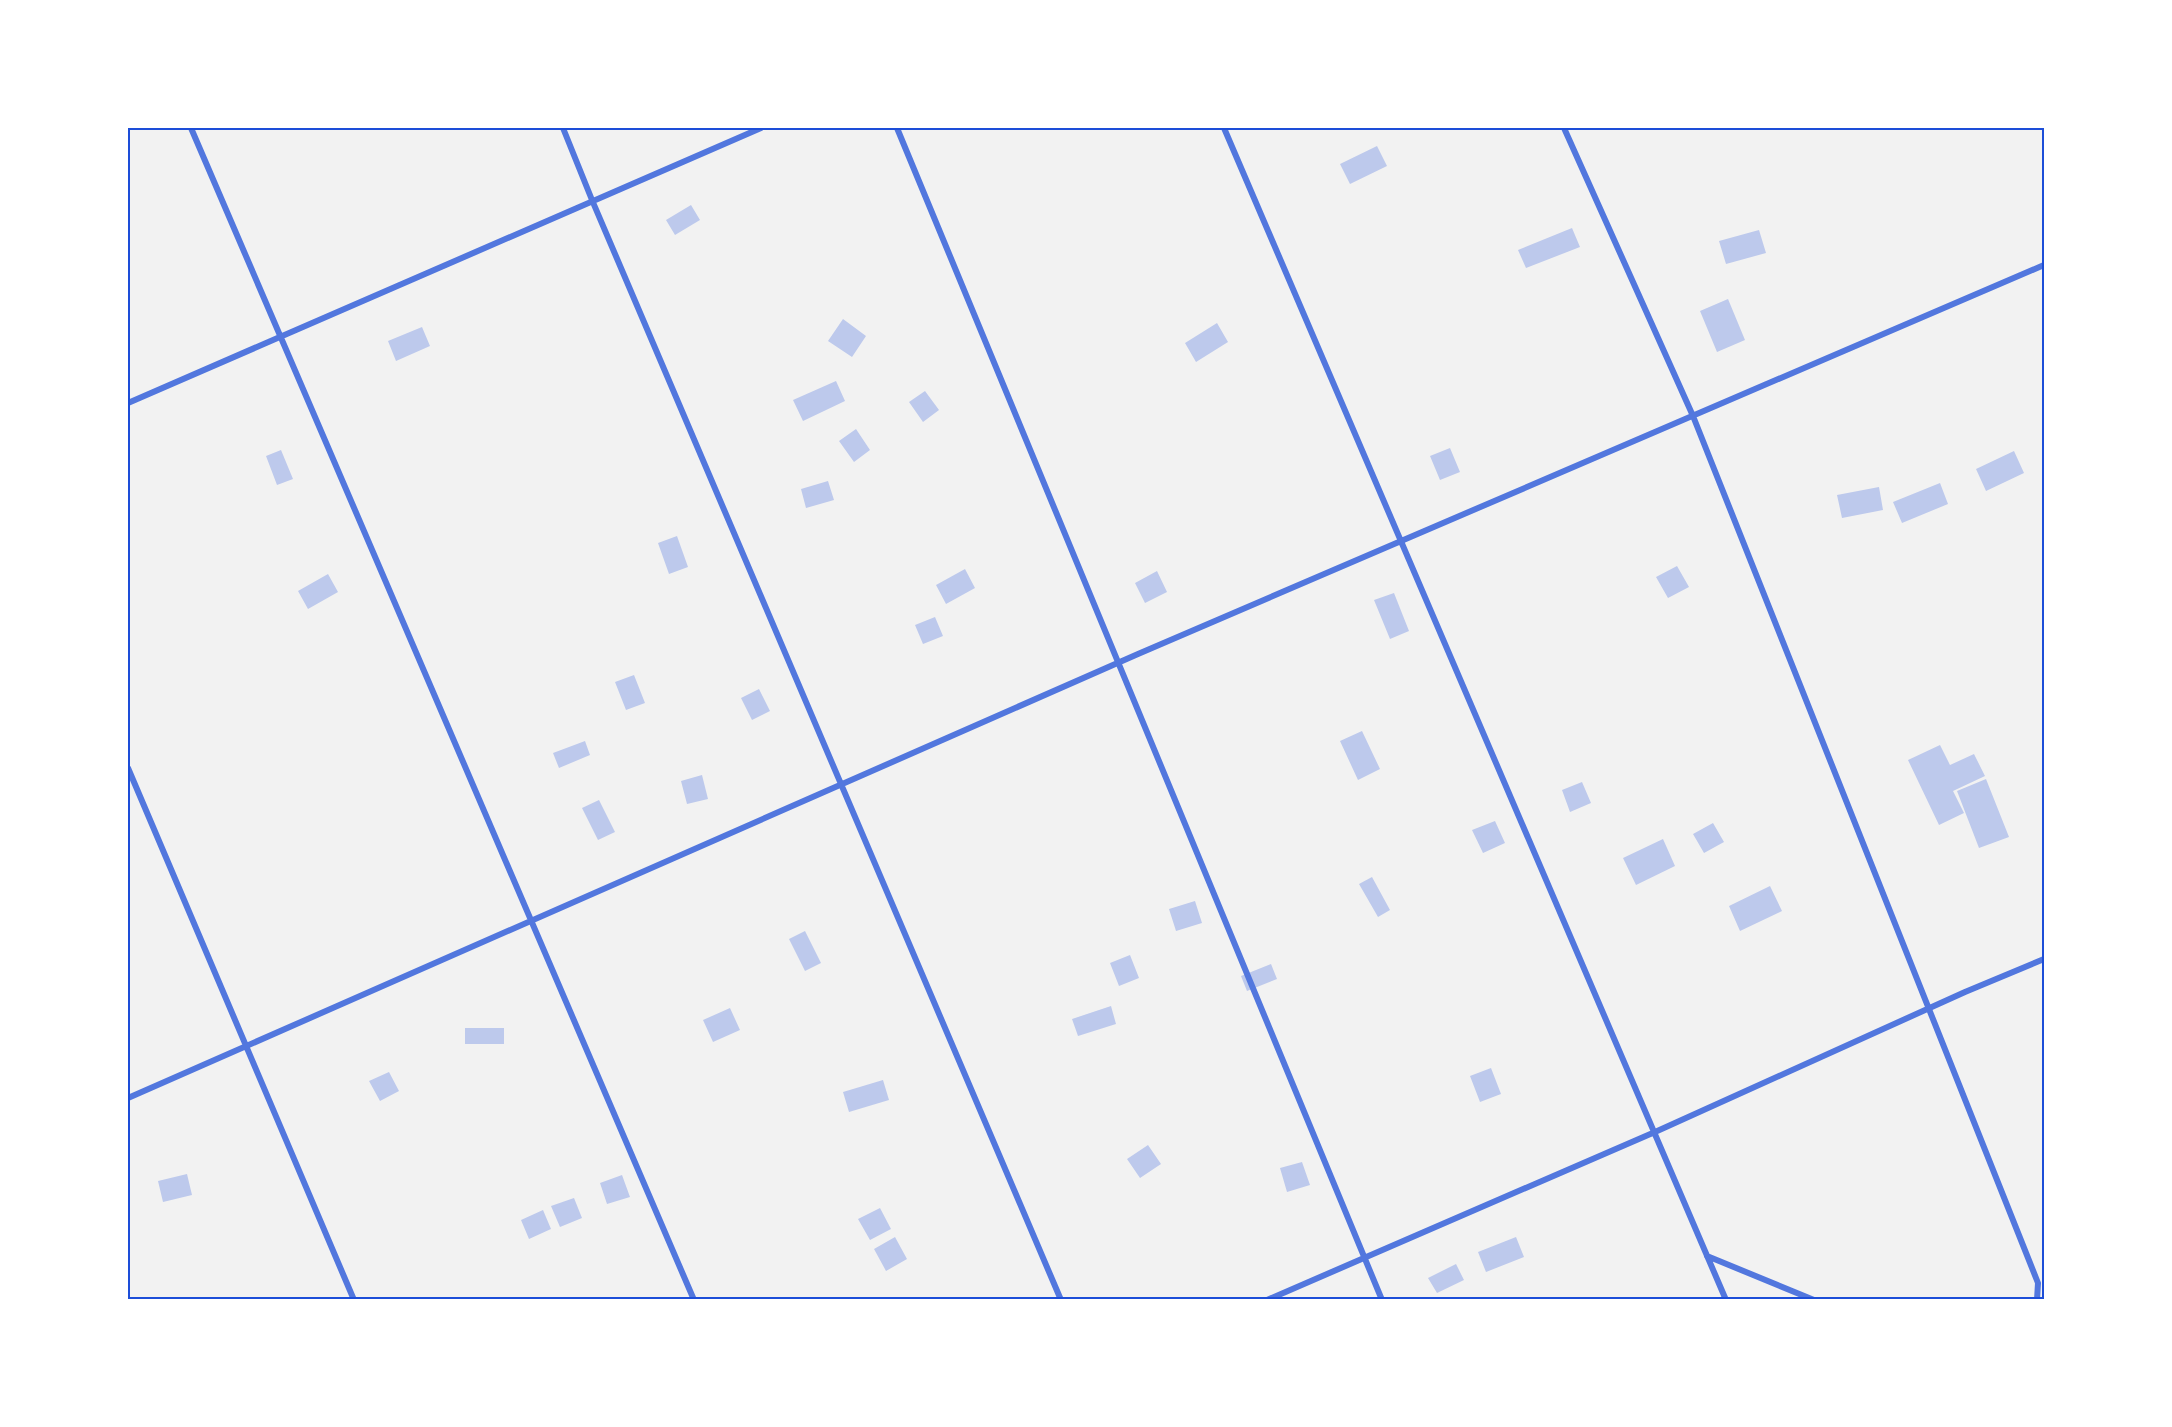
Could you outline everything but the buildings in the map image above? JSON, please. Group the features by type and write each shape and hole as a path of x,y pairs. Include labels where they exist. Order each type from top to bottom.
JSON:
{"street":[{"path":"191,128 694,1299"},
{"path":"563,128 1061,1299"},
{"path":"128,403 761,128"},
{"path":"897,128 1382,1299"},
{"path":"1224,128 1726,1299"},
{"path":"1564,128 1693,416 2038,1283 2037,1299"},
{"path":"128,1098 1118,663 2044,265"},
{"path":"128,768 354,1299"},
{"path":"1267,1299 1655,1132 2044,959"},
{"path":"1707,1256 1814,1299"}]}
